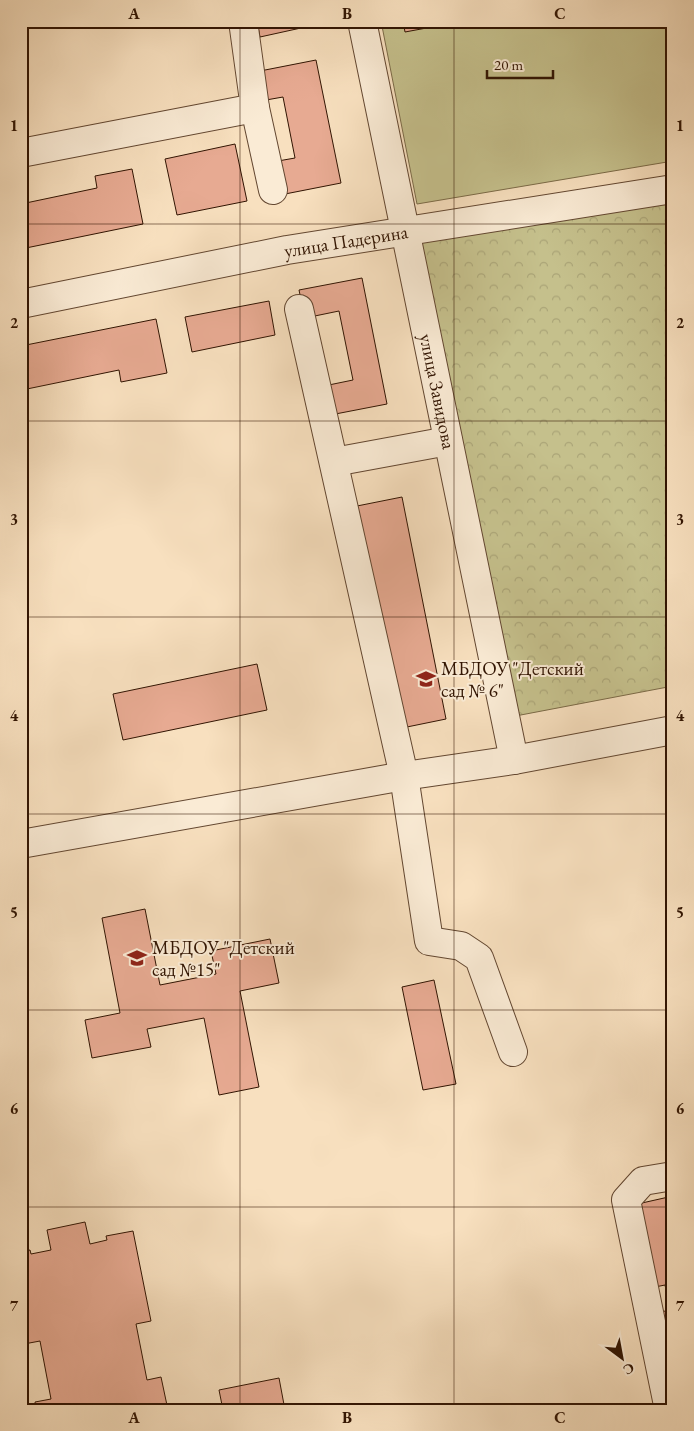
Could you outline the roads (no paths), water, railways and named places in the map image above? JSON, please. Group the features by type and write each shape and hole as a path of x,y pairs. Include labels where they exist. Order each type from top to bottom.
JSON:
{"street":[{"path":"243,21 255,108 273,190"},
{"name":"улица Завидова","path":"362,21 514,760"},
{"path":"21,153 255,108"},
{"name":"улица Падерина","path":"21,304 287,250 673,189"},
{"path":"299,309 404,776 429,941 462,946 479,958 513,1052"},
{"path":"334,462 448,441"},
{"path":"21,844 404,776 514,760 673,730"},
{"path":"670,1410 626,1200 643,1180 673,1176"}],"place":[{"name":"МБДОУ \"Детский сад № 6\"","path":"426,679"},
{"name":"МБДОУ \"Детский сад №15\"","path":"137,958"}]}
